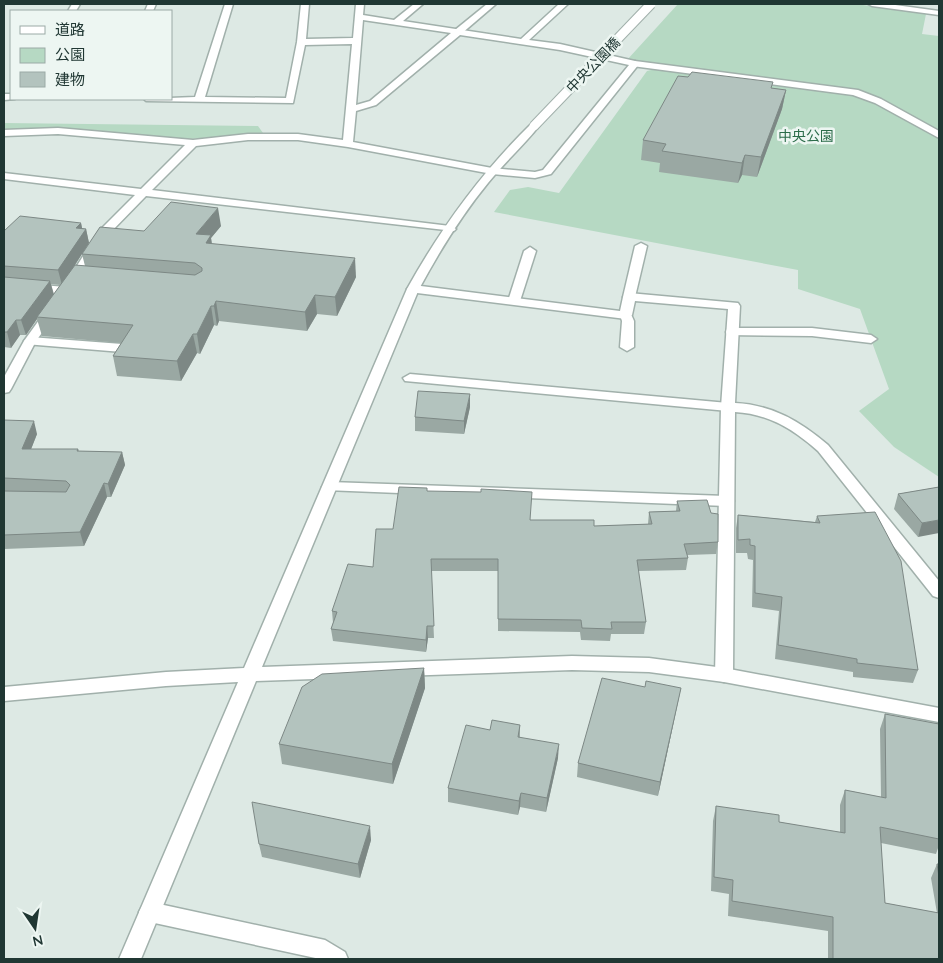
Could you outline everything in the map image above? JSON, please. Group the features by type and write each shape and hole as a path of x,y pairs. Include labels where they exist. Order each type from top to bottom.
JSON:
{"street":[{"path":"199,100 230,4"},
{"path":"172,99 290,101 301,42 305,4"},
{"path":"348,144 360,4"},
{"path":"396,22 419,4"},
{"path":"351,109 373,103 492,4"},
{"path":"522,42 564,4"},
{"name":"中央公園橋","path":"130,959 413,289 450,229 505,154 651,4"},
{"path":"876,4 939,13"},
{"path":"360,17 560,47 635,64 855,92 878,100 939,135"},
{"path":"301,42 358,41"},
{"path":"4,133 58,131 193,143 248,137 298,137 348,144 492,171 535,175 547,172 635,64"},
{"path":"4,389 30,341 75,278 103,233 193,143"},
{"path":"4,176 450,229"},
{"path":"627,347 628,321 626,315 641,246"},
{"path":"514,301 530,251"},
{"path":"75,278 94,280"},
{"path":"4,286 66,291"},
{"path":"413,289 514,301 550,308 626,315"},
{"path":"629,297 734,306 728,407 724,675"},
{"path":"732,332 812,332 871,339"},
{"path":"30,341 122,348"},
{"path":"410,378 748,408 774,414 794,423 823,448 939,592"},
{"path":"330,487 726,501"},
{"path":"4,694 166,679 251,674 572,663 649,665 724,675 939,715"},
{"path":"150,912 326,950 337,959"}],"green space":[{"name":"中央公園","path":"678,4 856,4 926,14 922,34 939,36 939,477 894,447 859,411 889,389 860,309 798,289 798,270 494,212 510,190 528,187 559,193 647,71 655,69 658,63 627,60"},
{"path":"4,123 258,126 263,133 190,139 4,130"}],"building":[{"path":"692,72 773,82 771,88 786,90 761,157 745,155 742,163 662,151 666,144 643,140 678,76 688,77"},
{"path":"171,202 218,208 196,234 211,235 206,243 355,258 335,297 315,295 305,312 216,301 214,306 211,306 197,334 193,334 177,361 113,356 133,325 37,317 75,265 195,275 202,271 202,268 195,263 82,254 100,227 144,231"},
{"path":"20,216 81,223 76,228 86,229 58,270 4,266 4,231"},
{"path":"4,277 50,281 21,320 16,320 7,332 4,332"},
{"path":"418,391 470,394 464,421 415,417"},
{"path":"4,420 34,421 22,449 78,449 77,451 122,452 108,484 104,483 80,532 4,535 4,491 66,492 70,485 66,481 4,478"},
{"path":"399,487 427,488 427,491 481,492 481,489 532,492 530,520 594,520 594,526 652,524 649,512 680,511 677,501 707,500 711,513 718,514 718,542 684,544 688,558 637,560 646,622 611,622 612,629 582,628 581,620 498,619 498,559 431,559 434,626 427,626 426,640 331,629 337,612 332,611 348,564 373,567 376,529 393,529"},
{"path":"939,487 939,520 922,523 898,494"},
{"path":"875,512 901,561 918,670 857,663 857,659 778,645 782,597 755,593 755,546 750,545 750,539 738,540 738,515 820,523 817,516"},
{"path":"424,668 392,764 279,744 302,687 322,674"},
{"path":"602,678 645,687 646,681 681,688 660,782 578,763"},
{"path":"885,714 939,724 939,839 880,827 885,903 939,913 939,959 833,959 833,917 732,901 733,880 714,877 716,806 779,815 779,822 845,833 845,790 886,798"},
{"path":"492,720 520,725 518,737 559,744 547,798 521,793 519,801 448,788 466,725 490,730"},
{"path":"252,802 370,826 358,864 259,844"}]}
